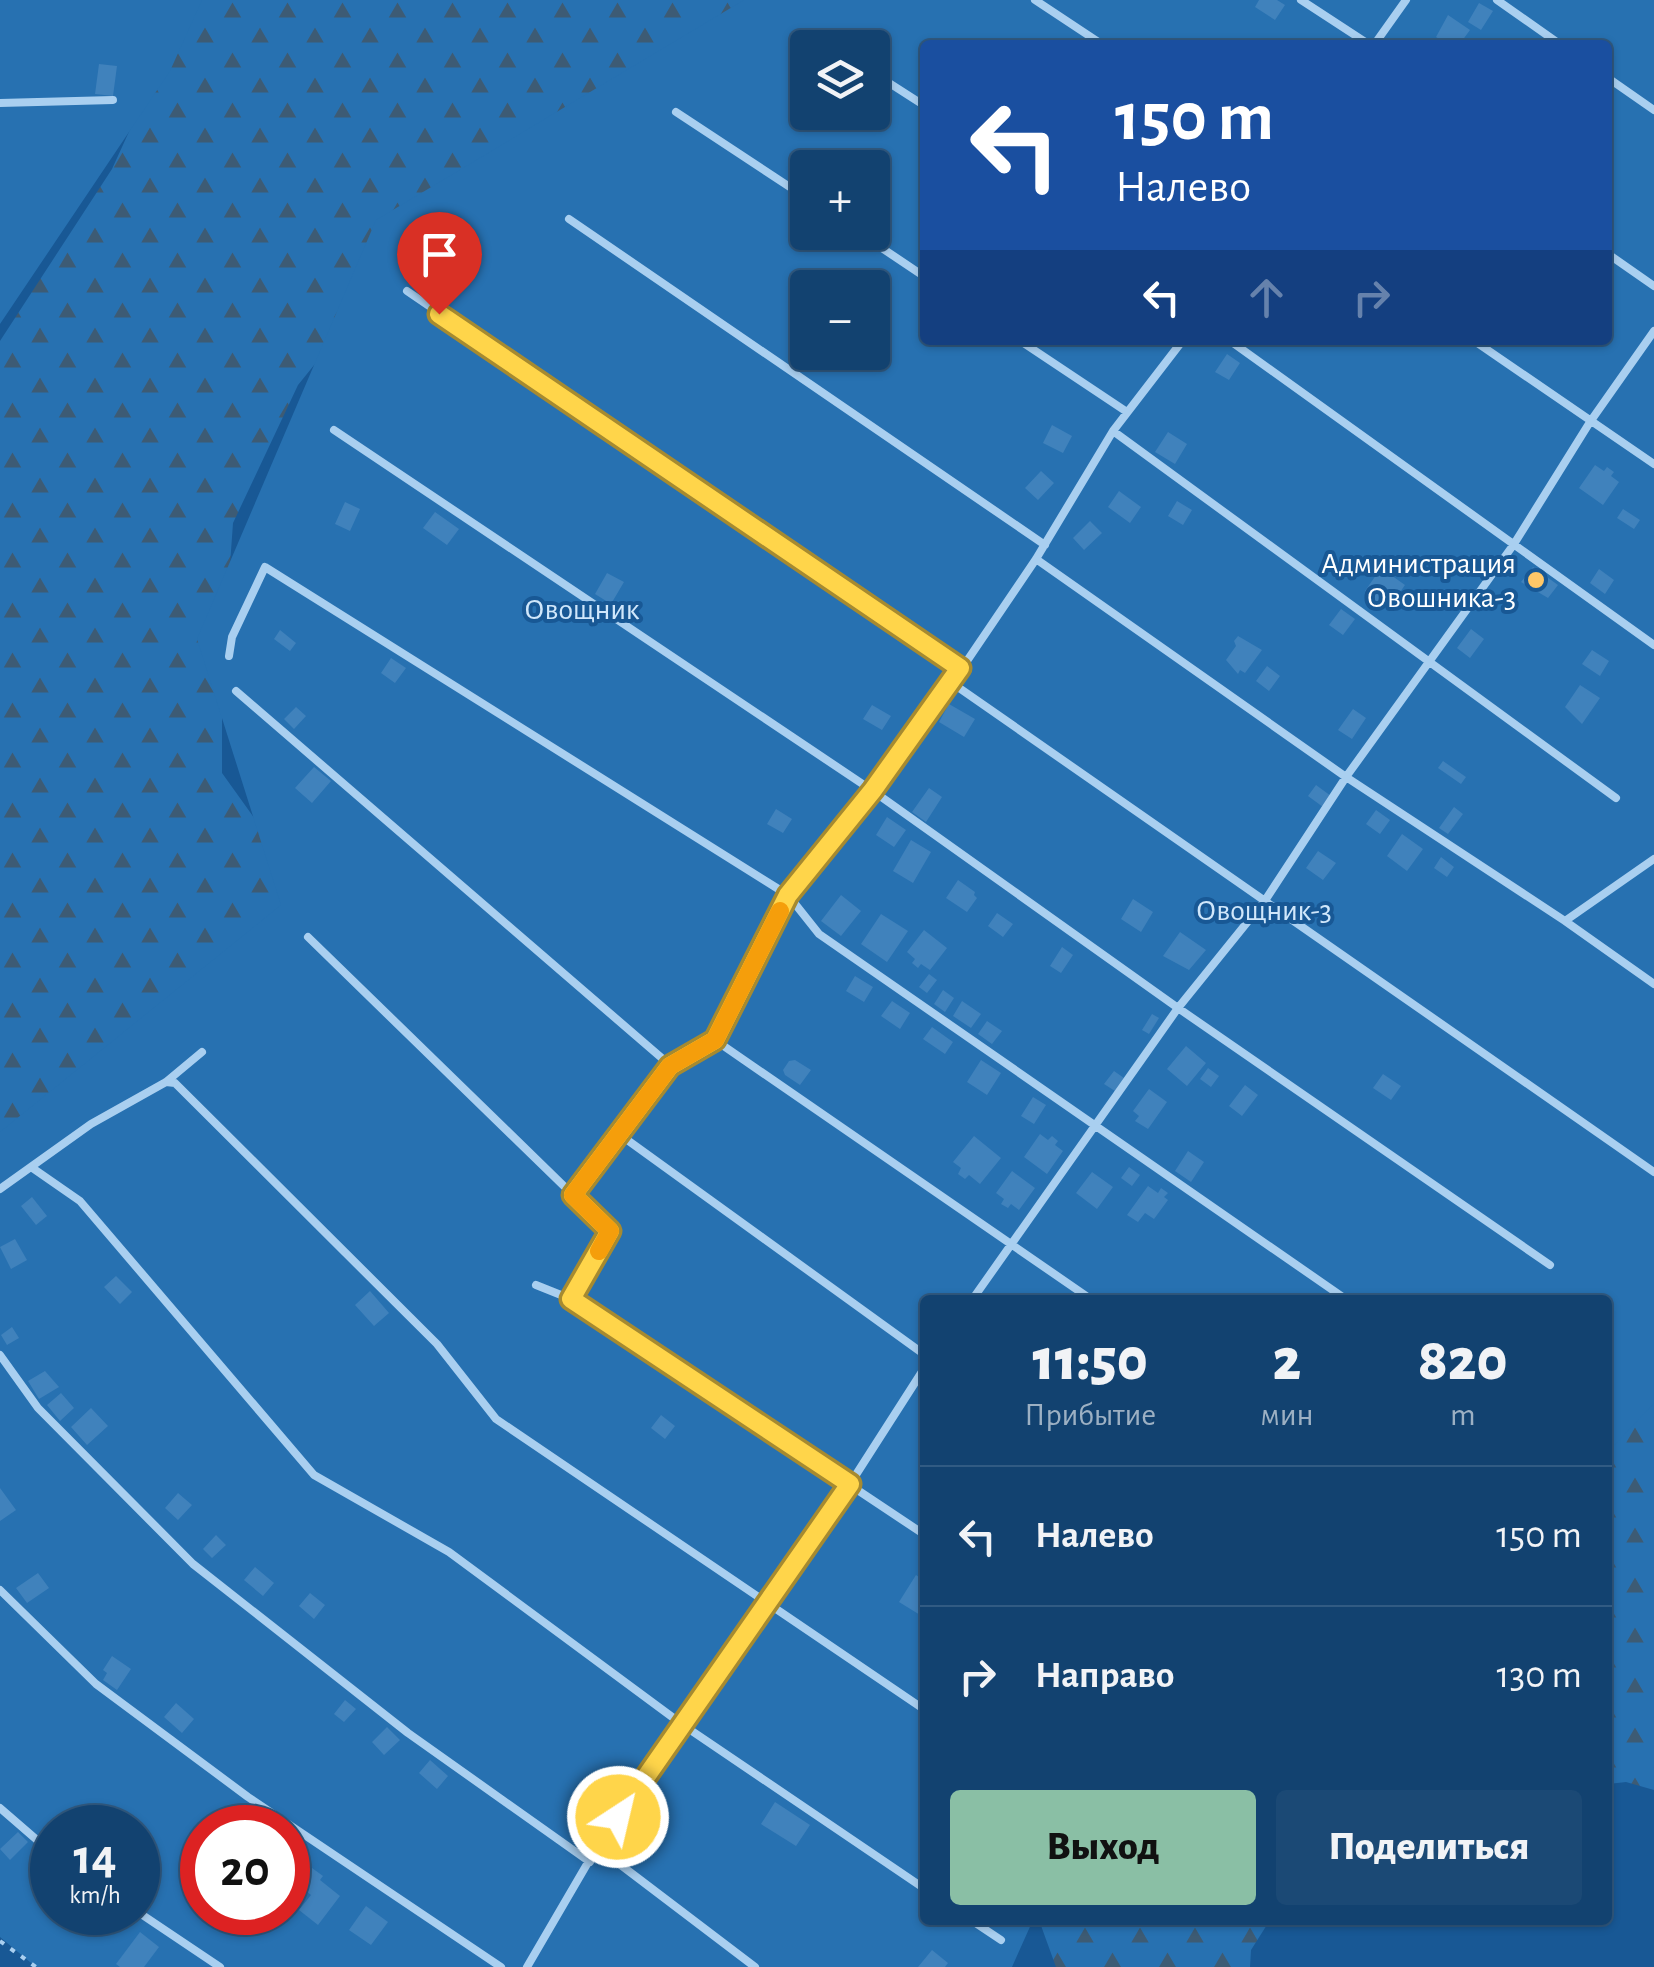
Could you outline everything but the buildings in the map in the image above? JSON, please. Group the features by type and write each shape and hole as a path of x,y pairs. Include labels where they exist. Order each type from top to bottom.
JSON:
{"lane":[{"path":"1035,0 1095,40"},
{"path":"1301,0 1364,40"},
{"path":"1376,40 1406,0"},
{"path":"1497,0 1554,40"},
{"path":"1612,81 1654,110"},
{"path":"890,84 920,103"},
{"path":"0,104 113,100"},
{"path":"676,112 790,187"},
{"path":"569,219 1044,545"},
{"path":"885,250 920,274"},
{"path":"1612,257 1654,286"},
{"path":"406,292 960,668"},
{"path":"975,1295 1178,1008 1266,899 1346,777 1514,544 1590,422 1654,331"},
{"path":"1026,345 1127,412"},
{"path":"573,1195 670,1066 715,1040 788,895 952,683 1036,559 1113,431 1179,345"},
{"path":"1236,345 1654,646"},
{"path":"1480,345 1654,464"},
{"path":"334,430 873,790 1178,1008 1550,1265"},
{"path":"1113,431 1616,798"},
{"path":"1036,559 1346,777 1566,921 1654,984"},
{"path":"229,656 232,637 265,566 788,895 819,934 1341,1295"},
{"path":"952,683 1654,1172"},
{"path":"236,691 670,1066"},
{"path":"1566,921 1654,858"},
{"path":"308,936 610,1231 571,1299"},
{"path":"715,1040 1085,1295"},
{"path":"0,1189 91,1124 166,1082 202,1052"},
{"path":"166,1082 176,1083 437,1344 496,1419 920,1707"},
{"path":"619,1134 920,1351"},
{"path":"31,1167 80,1200 314,1475 449,1552 683,1726 920,1886"},
{"path":"536,1286 571,1299 920,1533"},
{"path":"0,1356 38,1408 193,1564 408,1733 590,1862"},
{"path":"530,1966 597,1847 850,1484 920,1375"},
{"path":"0,1590 96,1684 248,1797 501,1967"},
{"path":"0,1808 30,1833"},
{"path":"597,1847 755,1967"},
{"path":"979,1925 1001,1940"},
{"path":"160,1927 220,1967"}],"path":[{"path":"0,1941 36,1967"}],"green space":[{"path":"0,0 202,0 170,71 0,324"},
{"path":"173,0 820,0 381,282 298,385 233,523 222,675 222,773 307,892 0,1158 0,341 112,169 174,33"},
{"name":"Овощник-3","path":"744,0 1654,0 1654,1403 1612,1448 1612,1295 920,1295 920,1925 1031,1925 1012,1967 36,1967 0,1937 0,1132 281,905 197,639 376,220"},
{"path":"1654,1324 1654,1790 1626,1782 1612,1784 1612,1371"},
{"path":"1041,1925 1267,1925 1251,1950 1250,1967 1056,1967"}],"slow traffic":[{"path":"599,1251 610,1231 573,1195 670,1066 715,1040 780,911"}],"place":[{"name":"Администрация Овошника-3","path":"1536,580"}],"route":[{"path":"439,314 960,668 873,790 788,895 715,1040 670,1066 573,1195 610,1231 571,1299 850,1484 618,1817"}],"park label":[{"name":"Овощник","path":"582,609"}]}
